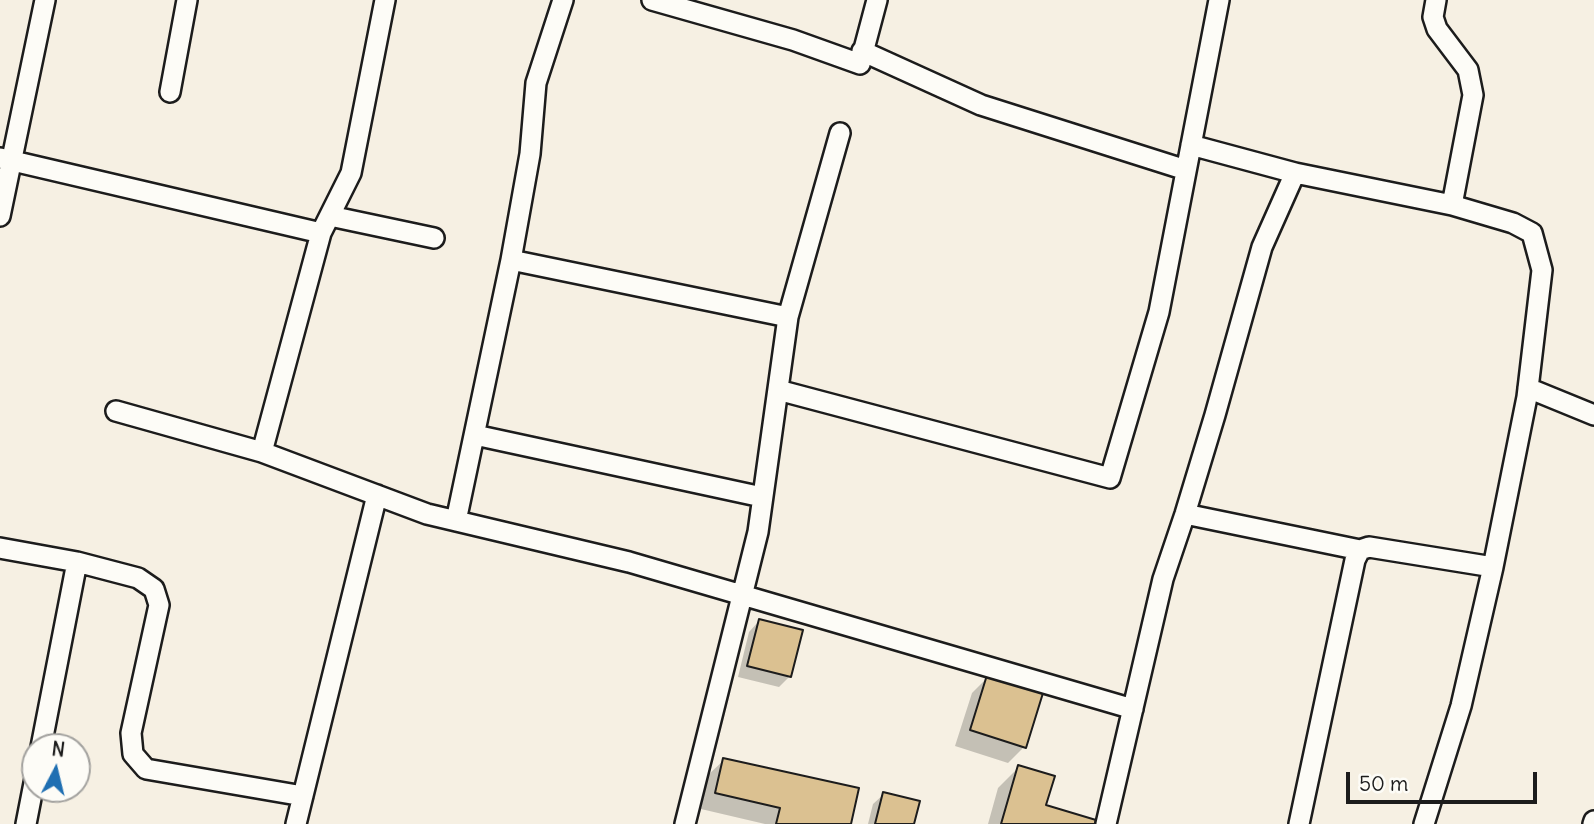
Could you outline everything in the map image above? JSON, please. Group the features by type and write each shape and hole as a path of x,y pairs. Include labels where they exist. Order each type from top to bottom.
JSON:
{"street":[{"path":"0,216 7,159 45,0"},
{"path":"170,92 187,0"},
{"path":"262,452 326,225 351,173 385,0"},
{"path":"456,521 511,260 530,154 536,83 563,0"},
{"path":"652,0 793,40 860,64 877,0"},
{"path":"778,390 1110,478 1159,312 1219,0"},
{"path":"1436,0 1433,17 1437,29 1468,70 1473,95 1452,205"},
{"path":"862,51 981,105 1186,170"},
{"path":"685,824 758,532 788,317 840,132"},
{"path":"1191,145 1295,173 1452,205 1513,223 1532,233 1542,270 1528,388 1493,567 1461,706 1424,824"},
{"path":"7,159 326,225 434,238"},
{"path":"1106,824 1163,579 1185,514 1262,247 1295,173"},
{"path":"511,260 788,317"},
{"path":"1528,388 1594,415"},
{"path":"116,411 262,452 427,514 629,562 1133,709"},
{"path":"475,435 762,497"},
{"path":"296,824 377,495"},
{"path":"1185,514 1360,550 1369,547 1493,567"},
{"path":"0,548 77,562 138,578 154,589 159,605 131,733 133,754 146,769 303,796"},
{"path":"1300,824 1355,560 1360,550"},
{"path":"44,733 77,562"},
{"path":"26,824 30,803"}],"building":[{"path":"759,619 803,630 791,677 747,666"},
{"path":"987,675 1043,693 1026,748 970,730"},
{"path":"723,758 859,788 851,824 776,824 780,808 715,793"},
{"path":"1018,765 1055,776 1046,805 1096,820 1095,824 1001,824"},
{"path":"883,792 920,801 914,824 875,824"}]}
